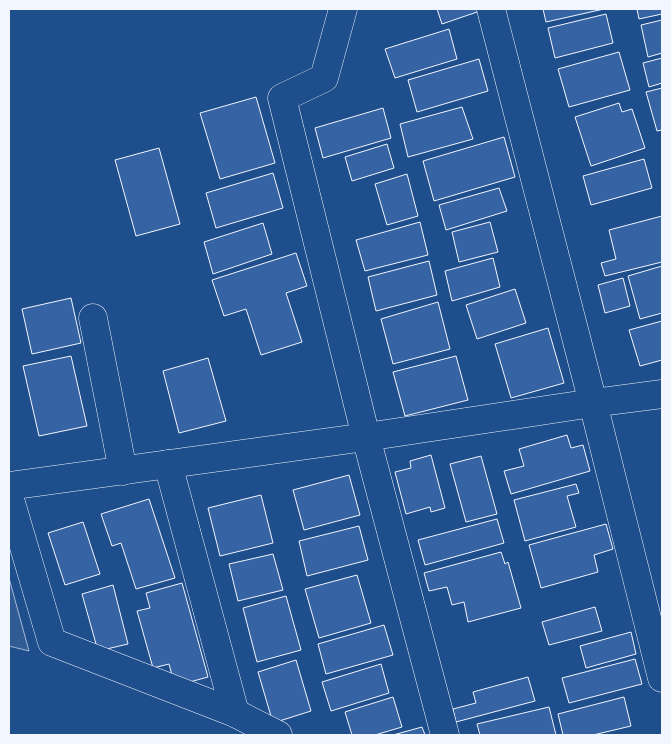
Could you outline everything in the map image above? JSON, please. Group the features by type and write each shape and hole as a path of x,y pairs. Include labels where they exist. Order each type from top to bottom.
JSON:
{"street":[{"path":"343,9 324,78 282,98 366,437 445,735"},
{"path":"491,9 662,678"},
{"path":"93,318 123,471"},
{"path":"9,486 662,394"},
{"path":"168,464 235,713"},
{"path":"9,496 52,642 235,713 278,735"}],"shaded area":[{"path":"9,578 29,651 9,646"}],"building":[{"path":"437,9 480,9 480,11 442,24"},
{"path":"543,9 604,9 546,22"},
{"path":"637,9 662,9 662,14 639,19"},
{"path":"606,14 613,43 555,58 548,28"},
{"path":"662,20 662,53 648,57 641,25"},
{"path":"449,29 457,59 395,78 385,49"},
{"path":"619,52 630,90 569,107 558,69"},
{"path":"662,58 662,83 649,87 643,63"},
{"path":"479,59 488,91 417,112 408,80"},
{"path":"662,88 662,130 657,131 646,92"},
{"path":"256,97 275,163 220,179 200,113"},
{"path":"619,103 622,112 632,109 645,148 591,166 575,117"},
{"path":"462,107 473,139 408,157 400,124"},
{"path":"383,108 391,138 323,158 315,128"},
{"path":"504,137 515,177 434,201 423,161"},
{"path":"387,144 394,168 352,181 345,157"},
{"path":"159,148 180,224 136,236 115,160"},
{"path":"644,159 652,188 591,205 583,176"},
{"path":"273,173 283,208 216,228 206,193"},
{"path":"407,174 418,216 387,225 375,184"},
{"path":"499,188 507,211 446,230 439,205"},
{"path":"662,216 662,262 605,276 601,263 616,259 609,230"},
{"path":"420,222 428,255 365,271 356,240"},
{"path":"490,222 498,252 459,262 452,232"},
{"path":"263,223 272,254 213,274 204,242"},
{"path":"296,253 307,286 286,293 302,342 261,355 246,309 224,316 212,280"},
{"path":"493,258 500,287 452,301 445,271"},
{"path":"429,261 437,295 376,311 368,277"},
{"path":"662,266 662,313 640,319 628,276"},
{"path":"623,278 630,306 605,313 598,285"},
{"path":"515,289 526,323 477,339 466,305"},
{"path":"71,298 81,343 32,354 22,309"},
{"path":"438,302 450,349 393,364 381,319"},
{"path":"662,321 662,360 640,366 629,330"},
{"path":"548,328 564,383 511,398 495,344"},
{"path":"71,356 87,426 39,436 23,366"},
{"path":"456,356 468,400 405,416 393,372"},
{"path":"208,358 226,421 179,433 163,371"},
{"path":"567,435 571,448 583,445 590,471 511,494 504,471 524,466 519,449"},
{"path":"431,455 445,508 431,512 430,507 406,514 395,472 411,468 410,461"},
{"path":"481,456 497,514 466,522 450,464"},
{"path":"349,475 360,515 304,530 293,490"},
{"path":"576,484 579,493 567,496 576,527 525,541 514,500"},
{"path":"261,495 273,543 220,556 208,508"},
{"path":"149,499 175,578 136,589 121,543 112,546 101,514"},
{"path":"497,519 504,543 425,565 418,540"},
{"path":"83,522 100,574 65,585 48,533"},
{"path":"606,524 613,549 594,555 598,572 541,588 529,545"},
{"path":"359,526 368,560 307,576 299,541"},
{"path":"501,552 505,564 508,562 521,608 468,622 464,602 452,605 447,587 429,591 424,573"},
{"path":"273,554 283,590 238,601 229,564"},
{"path":"357,575 371,623 319,638 305,589"},
{"path":"182,583 208,677 175,686 169,664 153,668 137,611 150,608 146,593"},
{"path":"113,585 128,644 98,651 82,594"},
{"path":"286,596 301,650 257,662 243,608"},
{"path":"595,607 602,631 549,645 542,622"},
{"path":"384,625 393,655 326,674 318,644"},
{"path":"631,632 636,654 586,668 580,646"},
{"path":"635,659 642,684 569,703 562,678"},
{"path":"296,660 311,711 273,723 258,672"},
{"path":"381,664 389,693 331,711 322,682"},
{"path":"528,677 535,701 456,722 453,709 476,703 473,692"},
{"path":"393,697 402,727 375,735 352,735 345,712"},
{"path":"624,697 631,726 593,735 563,735 558,714"},
{"path":"549,707 556,735 480,735 477,724"},
{"path":"422,727 425,735 393,735"}]}
